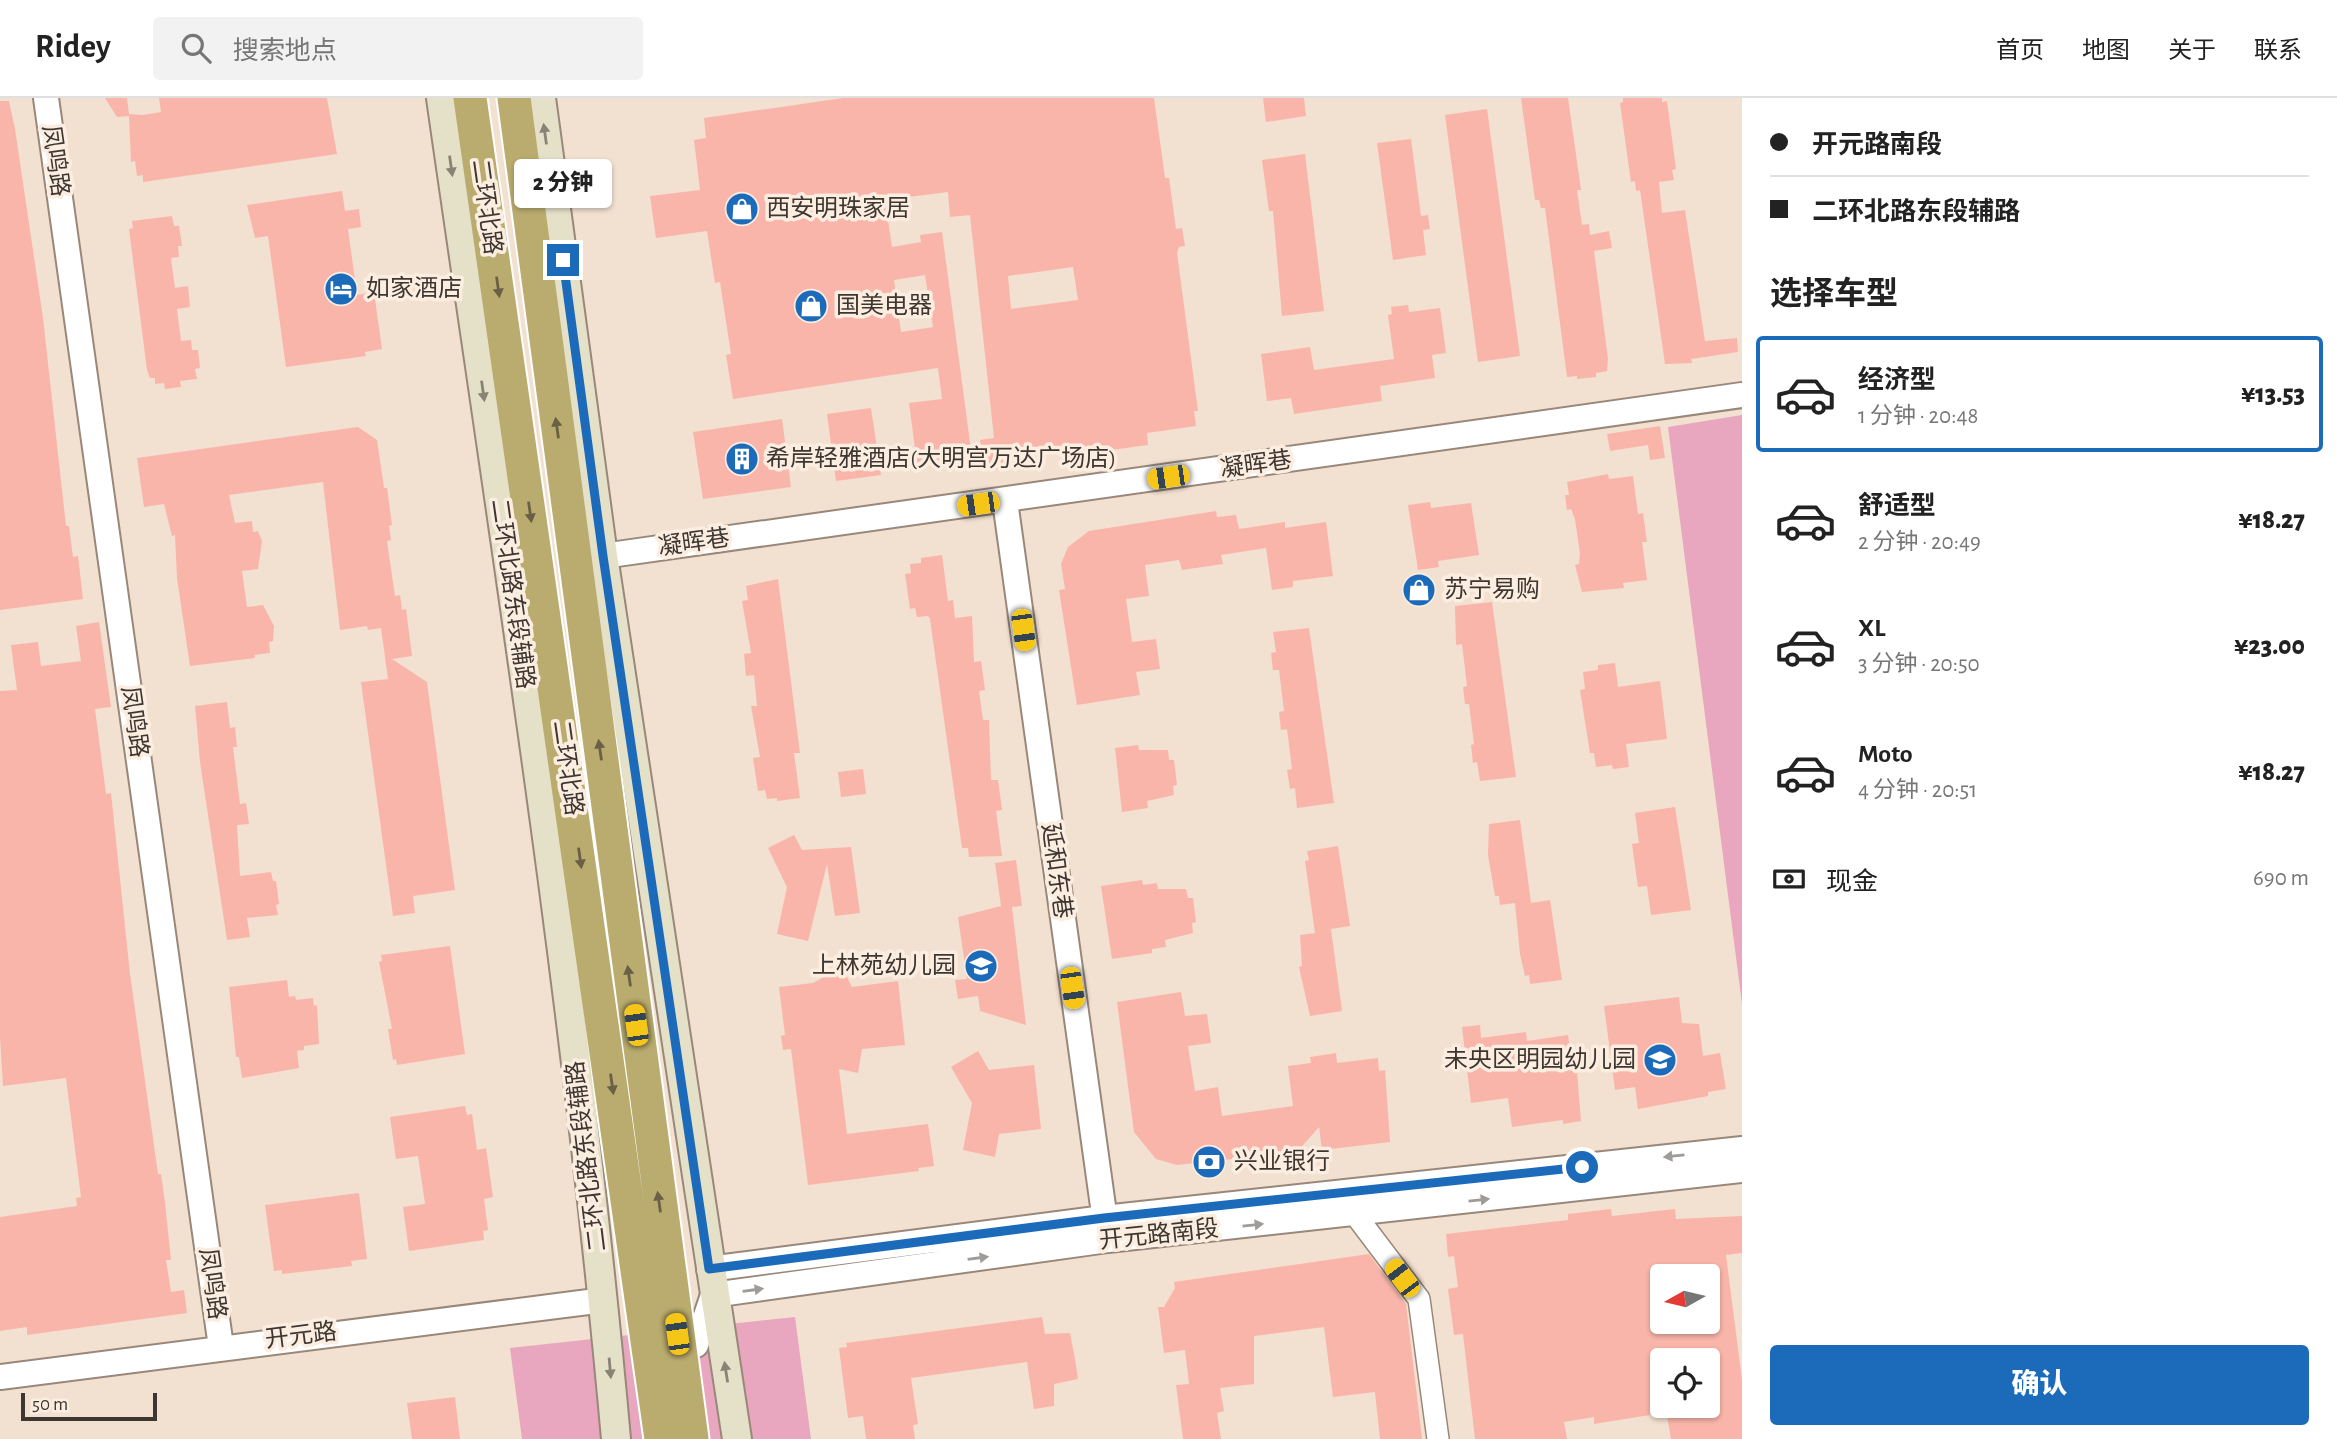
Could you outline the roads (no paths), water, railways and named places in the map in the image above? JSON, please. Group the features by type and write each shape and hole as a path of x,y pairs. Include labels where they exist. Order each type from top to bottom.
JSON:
{"highway":[{"name":"二环北路","path":"470,98 661,1439"},
{"name":"二环北路","path":"514,98 692,1439"},
{"path":"666,1257 696,1345 710,1439"}],"main road":[{"name":"二环北路东段辅路","path":"441,98 544,814 604,1300 616,1439"},
{"path":"541,98 603,556 711,1282 737,1439"}],"street":[{"name":"凤鸣路","path":"46,98 221,1346"},
{"name":"凝晖巷","path":"603,556 1742,395"},
{"name":"延和东巷","path":"1005,500 1106,1229"},
{"name":"开元路南段","path":"711,1282 1742,1149"},
{"name":"开元路南段","path":"1106,1229 1354,1213 1742,1170"},
{"path":"1354,1213 1419,1299 1438,1439"},
{"path":"696,1345 711,1282"},
{"name":"开元路","path":"0,1377 221,1346 604,1300"}],"place":[{"name":"西安明珠家居","path":"742,209"},
{"name":"如家酒店","path":"341,289"},
{"name":"国美电器","path":"811,306"},
{"name":"希岸轻雅酒店(大明宫万达广场店)","path":"742,459"},
{"name":"苏宁易购","path":"1419,590"},
{"name":"上林苑幼儿园","path":"981,966"},
{"name":"未央区明园幼儿园","path":"1660,1060"},
{"name":"兴业银行","path":"1209,1162"}]}
